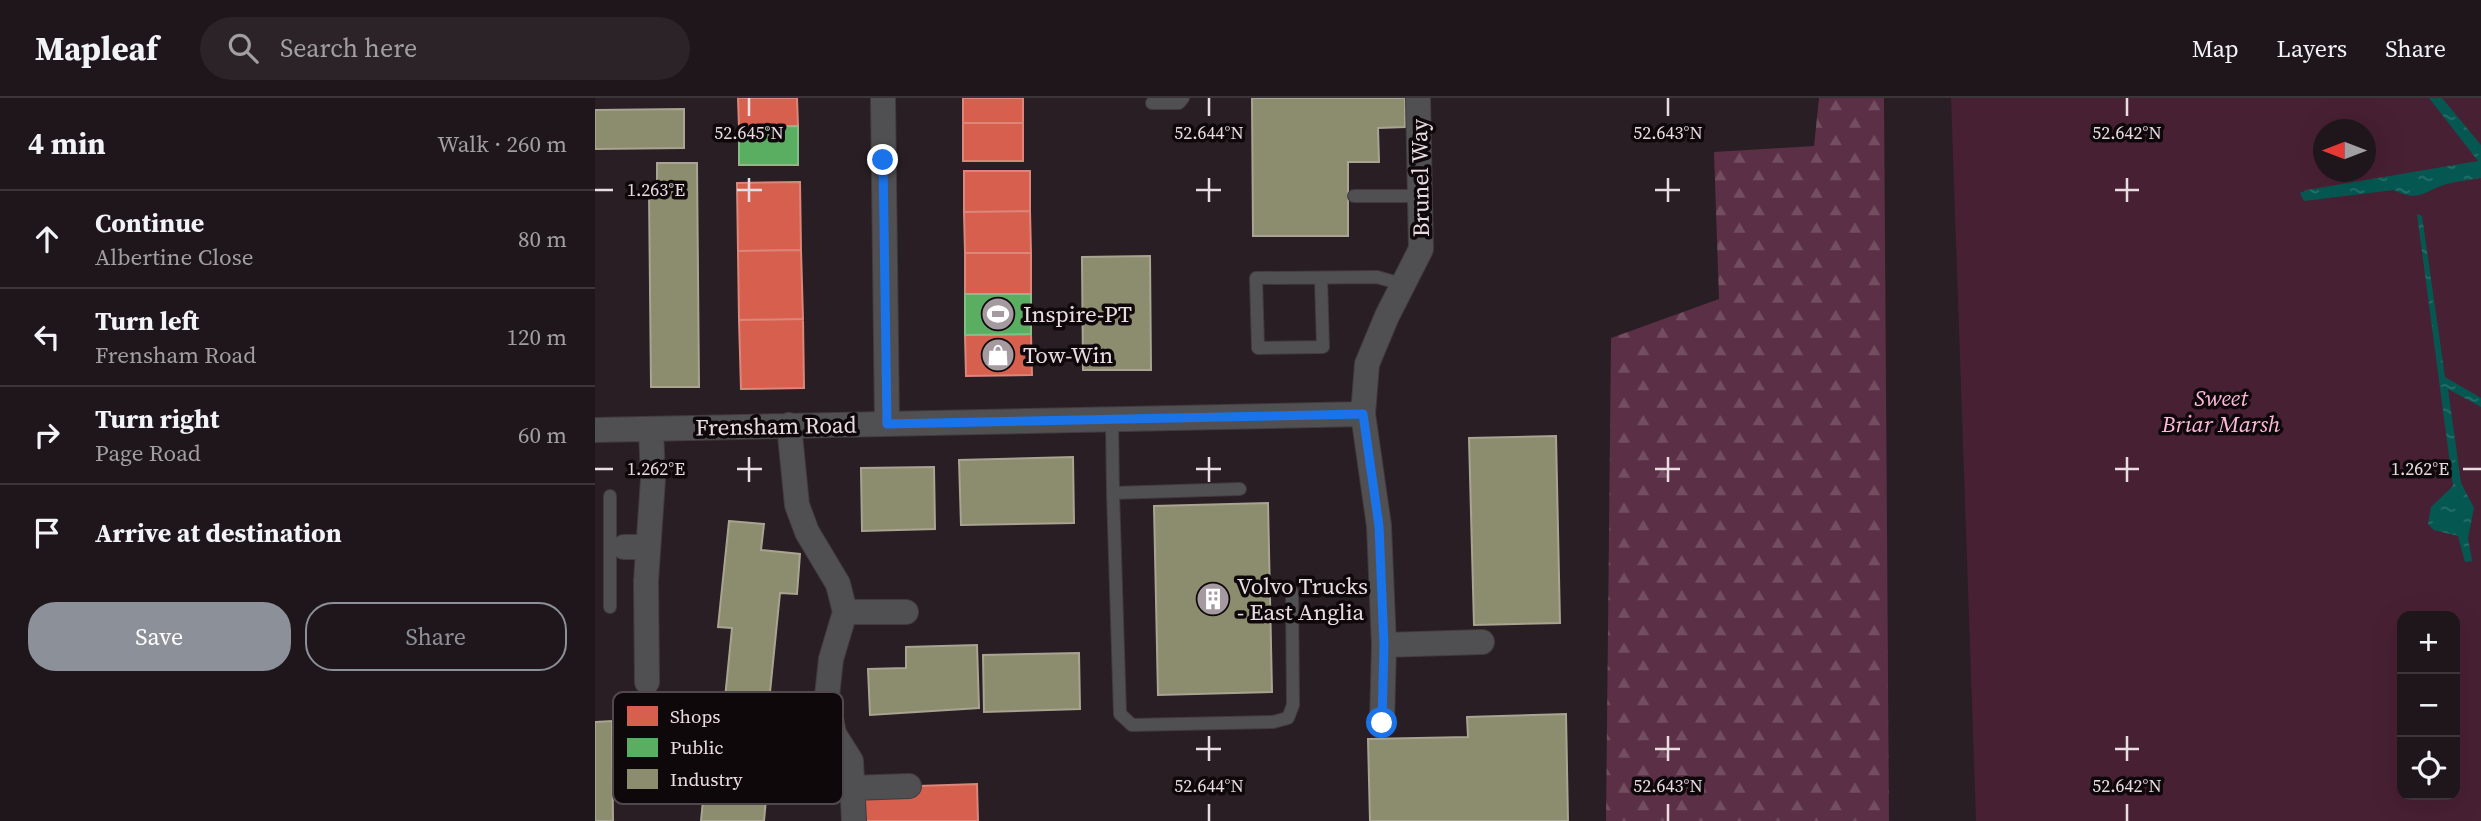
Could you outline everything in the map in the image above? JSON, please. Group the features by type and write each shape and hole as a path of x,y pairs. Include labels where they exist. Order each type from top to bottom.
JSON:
{"street":[{"path":"883,98 887,424"},
{"name":"Brunel Way","path":"1382,723 1384,645 1379,526 1363,414 1367,364 1387,316 1421,249 1418,98"},
{"name":"Frensham Road","path":"595,430 1363,414"},
{"path":"789,425 797,505 807,532 838,584 845,612 831,659 827,692"},
{"path":"647,681 627,547 653,479 651,429"},
{"path":"845,612 906,612"},
{"path":"1384,645 1482,642"},
{"path":"843,748 851,761 854,821"},
{"path":"852,788 909,786"}],"lane":[{"path":"1152,103 1179,103 1183,98"},
{"path":"1354,196 1420,196"},
{"path":"1321,278 1323,348 1258,348 1256,278 1377,277 1405,285"},
{"path":"1112,419 1120,715 1132,724 1273,722 1288,718 1293,705 1292,592"},
{"path":"1113,493 1240,489"},
{"path":"610,496 627,547 610,607"},
{"path":"647,681 647,692"}],"green space":[{"path":"1819,98 1884,98 1889,821 1606,821 1611,338 1719,299 1714,152 1814,146"},
{"name":"Sweet Briar Marsh","path":"1951,98 2481,98 2481,821 1976,821"}],"water":[{"path":"2429,98 2442,98 2481,145 2481,178 2447,184 2416,196 2394,190 2304,201 2300,193 2354,182 2376,182 2376,178 2478,161"},
{"path":"2417,214 2422,216 2445,377 2481,398 2481,407 2448,389 2461,483 2474,508 2468,538 2472,561 2465,562 2458,536 2434,530 2428,524 2431,507 2453,486"}],"building: Shops":[{"path":"738,98 797,98 798,126 739,127"},
{"path":"963,98 1023,98 1023,123 963,123"},
{"path":"963,123 1023,123 1023,161 963,161"},
{"path":"964,171 1030,171 1030,211 964,212"},
{"path":"800,182 801,250 738,251 737,183"},
{"path":"1030,211 1031,253 965,253 964,212"},
{"path":"801,250 803,319 739,320 738,251"},
{"path":"965,253 1031,253 1031,294 965,294"},
{"path":"803,319 804,388 741,389 739,320"},
{"name":"Tow-Win","path":"1031,334 1032,375 966,376 965,335"},
{"path":"977,784 978,821 860,821 859,788"}],"building: Public":[{"path":"798,126 798,165 739,165 739,127"},
{"name":"Inspire-PT","path":"965,294 1031,294 1031,334 965,335"}],"building: Industry":[{"path":"1252,98 1405,98 1405,127 1378,128 1379,162 1348,162 1348,236 1253,236"},
{"path":"684,109 684,148 595,149 595,110"},
{"path":"657,163 697,163 699,387 651,387 649,190 657,190"},
{"path":"1150,256 1151,370 1083,370 1082,257"},
{"path":"1556,436 1560,623 1474,625 1469,438"},
{"path":"1073,457 1074,523 961,525 959,460"},
{"path":"934,467 935,529 862,531 861,468"},
{"name":"Volvo Trucks - East Anglia","path":"1268,503 1272,692 1158,695 1154,506"},
{"path":"729,521 764,524 761,550 800,554 797,594 780,593 770,692 726,692 732,628 718,627"},
{"path":"977,645 979,708 870,715 868,669 906,668 906,647"},
{"path":"1079,653 1080,709 984,712 983,655"},
{"path":"1566,714 1568,821 1370,821 1368,739 1468,737 1467,717"},
{"path":"612,721 613,821 595,821 595,722"},
{"path":"703,804 766,804 764,821 701,821"}],"place":[{"name":"Inspire-PT","path":"998,314"},
{"name":"Tow-Win","path":"998,355"},
{"name":"Volvo Trucks - East Anglia","path":"1213,599"}],"route":[{"path":"883,160 887,424 1363,414 1379,526 1384,645 1382,723"}]}
